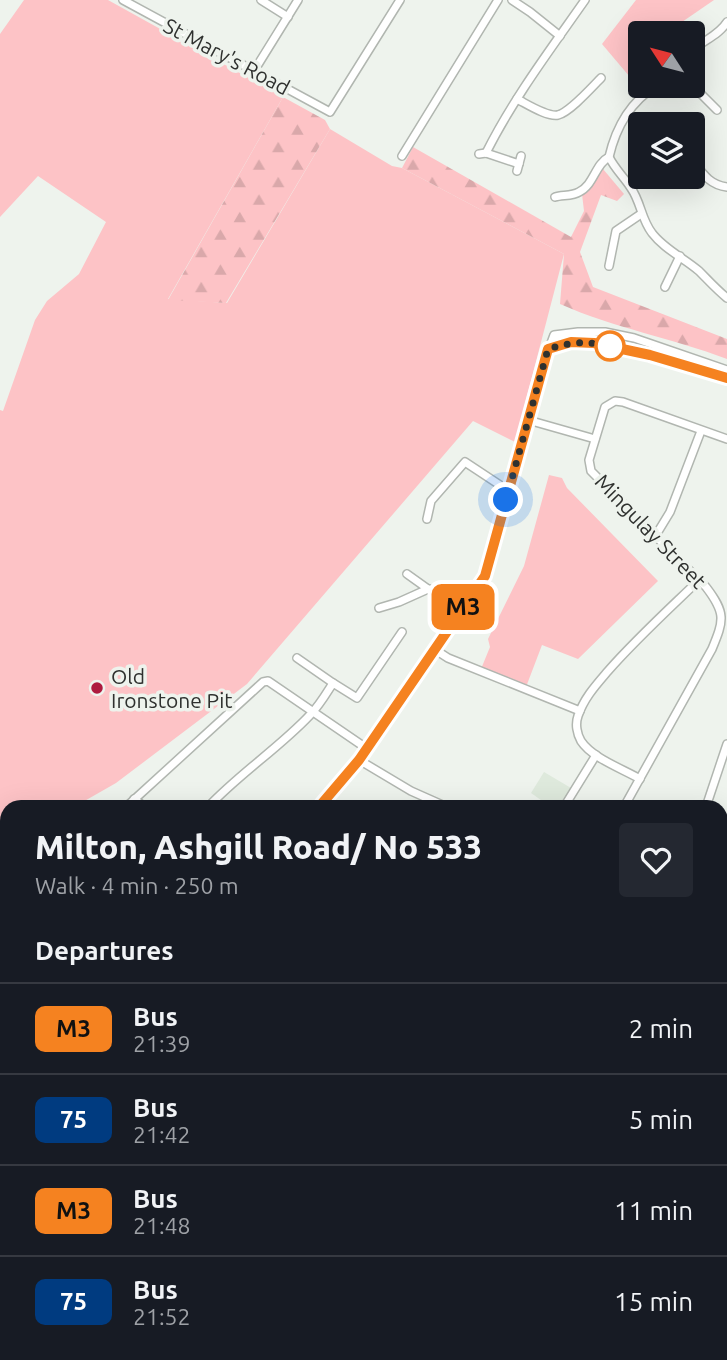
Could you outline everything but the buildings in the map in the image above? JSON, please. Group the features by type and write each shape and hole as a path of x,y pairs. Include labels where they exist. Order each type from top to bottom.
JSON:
{"street":[{"name":"St Mary's Road","path":"123,0 330,112 400,0"},
{"path":"261,0 288,17"},
{"path":"254,71 298,0"},
{"path":"402,156 498,0"},
{"path":"512,0 560,36"},
{"path":"519,164 483,154 585,0"},
{"path":"705,41 715,36 727,22"},
{"path":"517,99 549,114 559,115 597,79"},
{"path":"640,98 613,141 609,157 632,188 641,214 652,233 727,298"},
{"path":"705,98 717,110"},
{"path":"555,197 579,192 591,181 603,160 609,157"},
{"path":"705,177 718,186 727,187"},
{"path":"608,265 616,231 641,214"},
{"path":"664,287 680,256"},
{"path":"324,800 359,760 487,571 554,335 605,332 634,338 727,370"},
{"path":"548,349 571,342 594,343 650,355 727,378"},
{"path":"528,420 595,439 605,407 615,401 727,439"},
{"path":"656,535 670,512 701,431"},
{"name":"Mingulay Street","path":"595,439 589,460 592,471 699,580 718,602 722,615 712,649 629,800"},
{"path":"428,519 431,501 465,462 509,491"},
{"path":"488,491 496,482"},
{"path":"407,574 428,589 444,594 462,608"},
{"path":"640,779 596,755 581,741 576,728 577,718 590,691 625,651 699,580"},
{"path":"379,608 428,589"},
{"path":"297,658 357,698 402,632"},
{"path":"434,649 448,658 580,711"},
{"path":"134,799 263,682 268,681 366,748"},
{"path":"215,800 313,712 333,683"},
{"path":"708,800 727,744"},
{"path":"568,800 596,755"},
{"path":"359,760 431,800"}],"shaded area":[{"path":"544,772 571,788 563,800 541,800 531,793"}],"green space":[{"path":"24,0 108,0 283,97 168,299 227,303 330,129 392,166 402,168 564,254 515,442 473,421 247,684 116,783 86,800 0,800 0,410 3,411 35,320 47,301 79,274 106,222 38,176 0,217 0,34"},
{"path":"636,0 714,0 683,21 628,21 628,75 602,44"},
{"path":"283,97 325,120 330,129 226,303 168,300"},
{"path":"413,147 571,237 584,211 582,194 603,169 624,194 617,201 601,195 580,252 593,287 727,339 727,359 601,320 560,304 564,254 402,168"},
{"path":"549,475 562,478 567,488 658,581 578,659 542,645 526,687 481,669 490,647 488,639 524,566"}],"bus line":[{"name":"M3","path":"325,800 359,760 485,576 548,349 571,342 594,343 650,355 727,378"}],"place":[{"name":"Old Ironstone Pit","path":"97,688"}],"route":[{"path":"506,500 548,349 571,342 613,347 610,346"}]}
